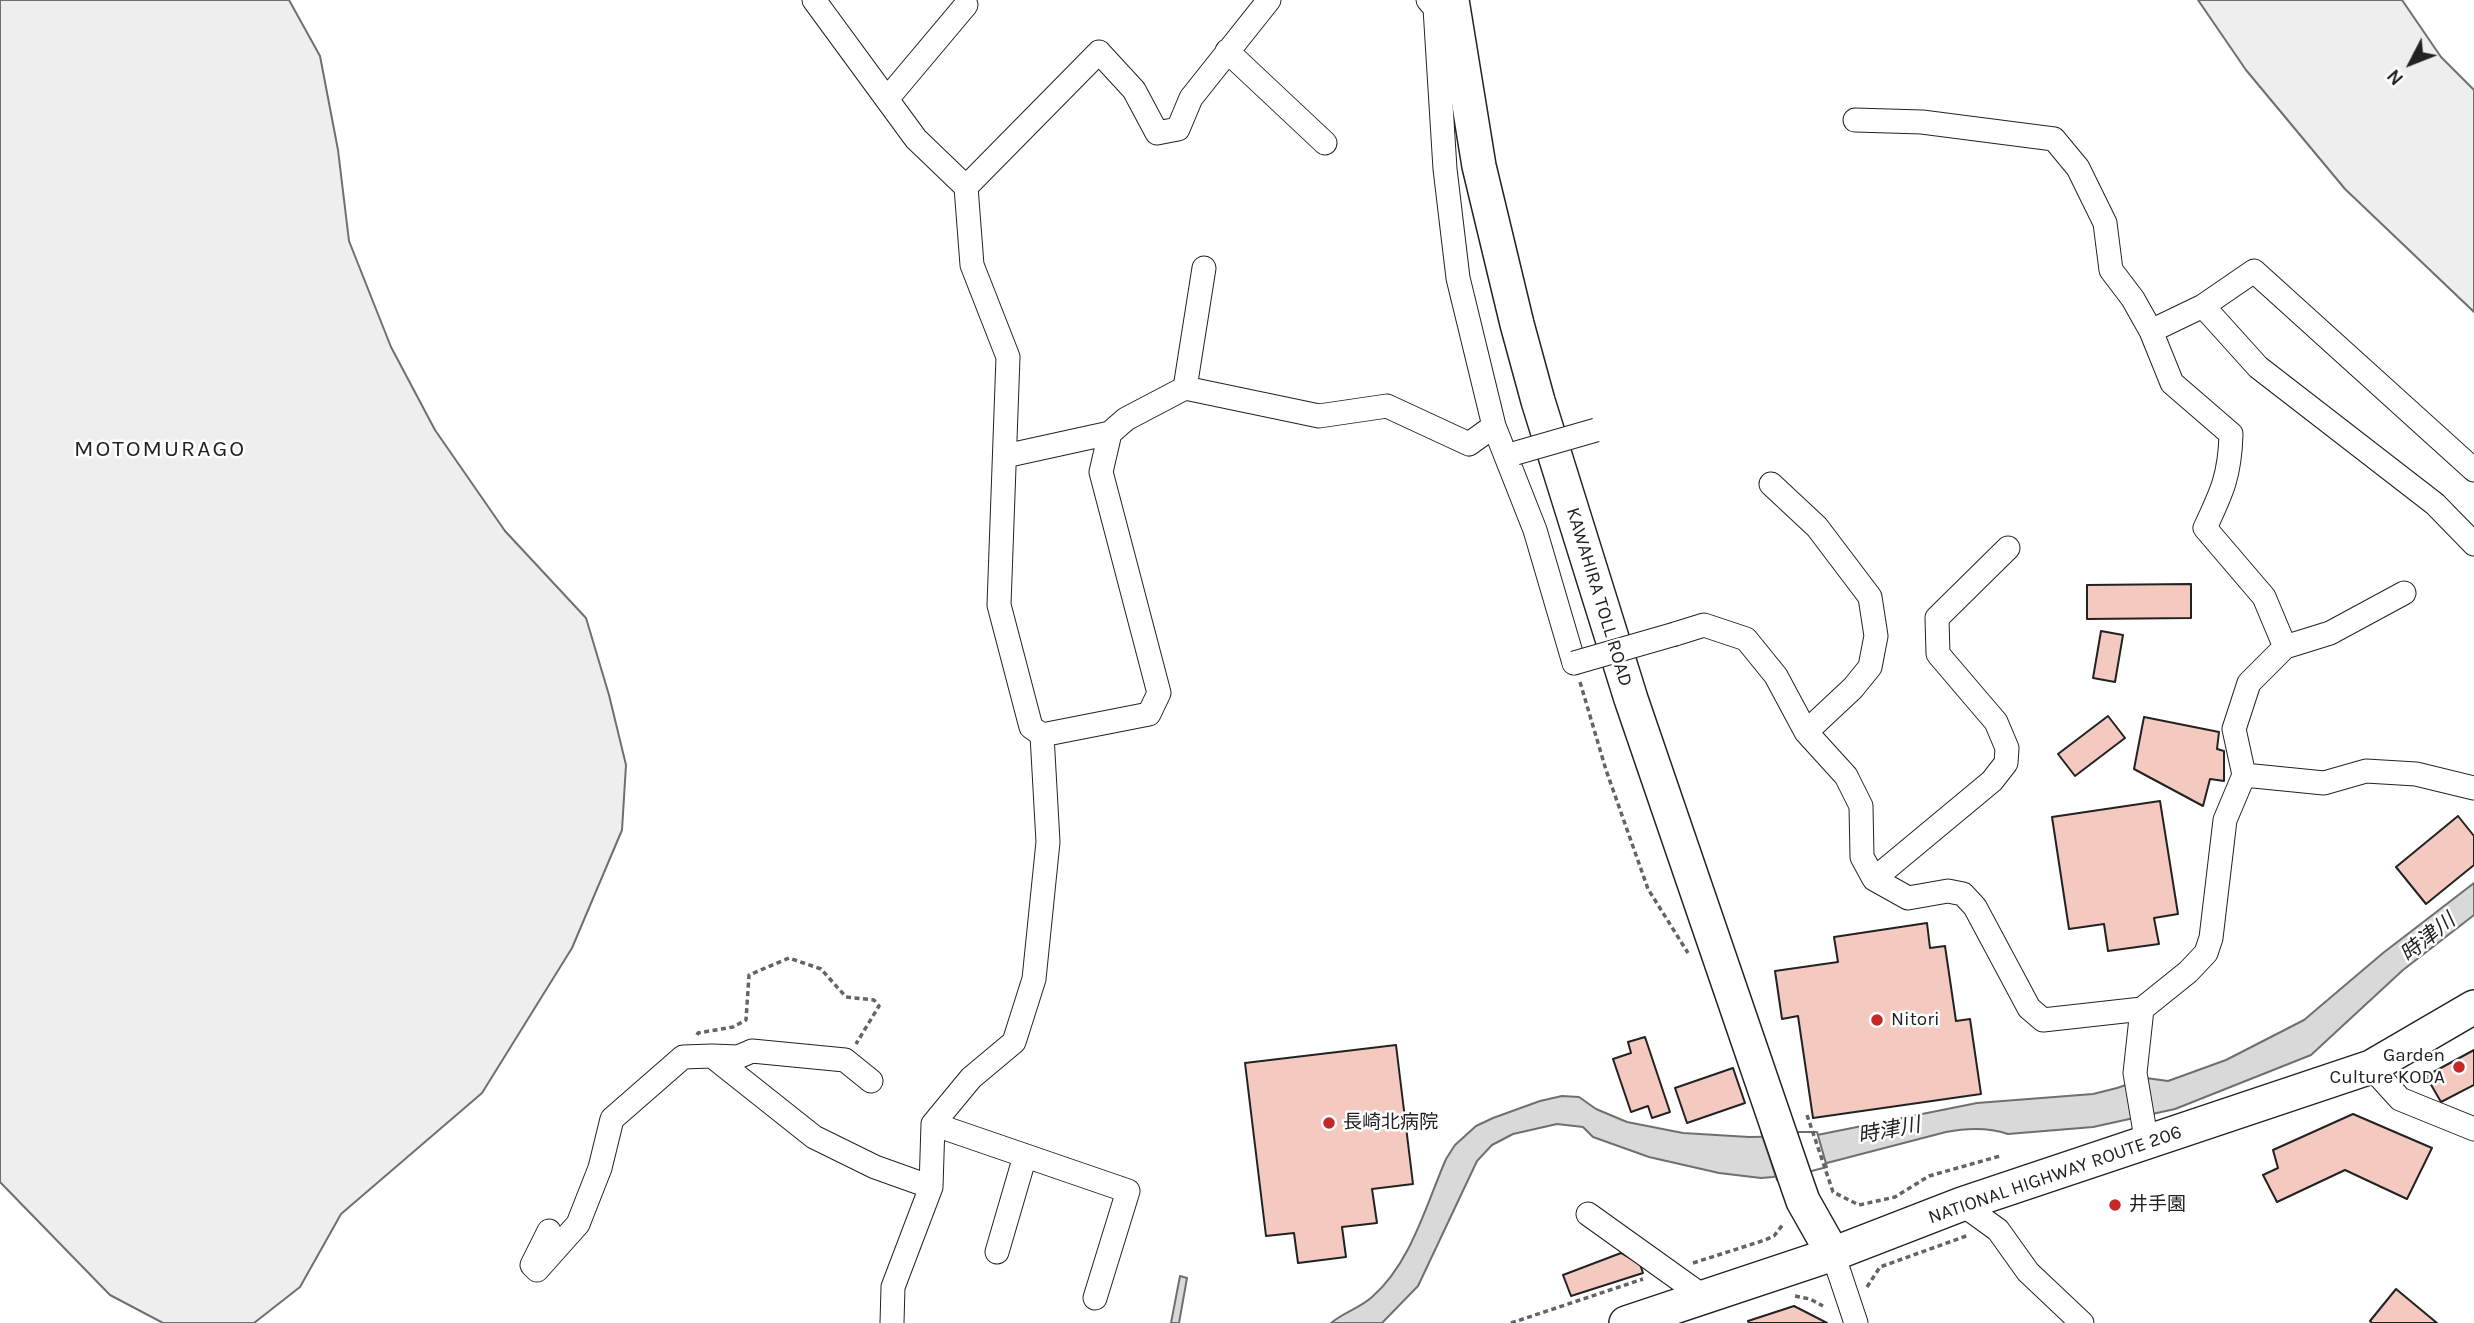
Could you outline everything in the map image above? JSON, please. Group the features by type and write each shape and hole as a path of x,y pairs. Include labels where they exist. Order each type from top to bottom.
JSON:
{"highway":[{"name":"KAWAHIRA TOLL ROAD","path":"1452,0 1479,166 1538,401 1631,699 1792,1119"},
{"name":"KAWAHIRA TOLL ROAD","path":"1467,0 1494,151 1532,310 1635,668 1811,1179 1803,1201 1833,1254"},
{"name":"NATIONAL HIGHWAY ROUTE 206","path":"1626,1323 1833,1254 1966,1219 2145,1133 2371,1067 2474,1007"}],"street":[{"path":"814,0 916,139 966,187 972,265 1008,357 999,606 1031,727 1042,735 1149,714 1159,693 1101,472 1110,433"},
{"path":"966,187 1098,52 1134,90 1157,133 1178,129 1191,98 1269,0"},
{"path":"1428,0 1435,8 1445,169 1458,278 1494,426 1535,530 1574,663 1704,625 1746,639 1776,676 1806,732 1846,776 1861,806 1862,857 1874,879 1908,898 1948,891 1963,894 1975,907 2029,1008 2043,1020 2142,1009 2188,972 2206,953 2211,938 2225,820 2244,775 2234,729 2249,683 2285,648 2330,633 2404,593"},
{"path":"887,99 966,5"},
{"path":"1227,51 1325,143"},
{"path":"1855,120 1922,122 2054,139 2078,168 2105,223 2111,270 2133,299 2151,331 2172,383 2231,434 2230,464 2221,496 2205,528 2264,597 2285,648"},
{"path":"1185,388 1204,268"},
{"path":"2151,331 2203,306 2254,271 2474,470"},
{"path":"2203,306 2258,367 2435,504 2474,544"},
{"path":"1005,456 1110,433 1126,419 1185,388 1319,416 1387,406 1469,444 1494,426"},
{"path":"1516,453 1596,430"},
{"path":"1771,484 1817,527 1870,597 1876,636 1871,667 1853,688 1806,732"},
{"path":"1874,879 1993,781 2006,763 2007,748 1996,722 1938,654 1937,618 2008,548"},
{"path":"891,1323 893,1287 931,1187 933,1124 971,1078 1014,1042 1034,979 1048,842 1042,735"},
{"path":"2244,775 2324,783 2366,771 2416,774 2474,788"},
{"path":"2142,1009 2134,1073 2145,1133"},
{"path":"548,1231 532,1265 537,1270 578,1224 600,1168 612,1119 684,1057 738,1057 752,1051 845,1060 871,1081"},
{"path":"712,1056 814,1138 875,1167 931,1187"},
{"path":"2371,1067 2400,1098 2474,1129"},
{"path":"933,1124 1128,1191 1095,1298"},
{"path":"997,1252 1025,1156"},
{"path":"1588,1214 1703,1297"},
{"path":"1966,1219 1998,1230 2028,1272 2082,1323"},
{"path":"1833,1254 1856,1323"}],"path":[{"path":"1585,700 1606,770 1648,889 1689,955"},
{"path":"684,1057 698,1033 733,1027 746,1020 749,975 789,958 821,969 846,997 874,1000 879,1006 845,1060"},
{"path":"1792,1119 1811,1179 1859,1205 1895,1197 1929,1176 2000,1156"},
{"path":"1866,1289 1880,1267 1966,1219"}],"shaded area":[{"path":"0,0 289,0 320,56 338,150 349,241 391,347 435,430 505,531 586,618 626,765 622,830 572,948 482,1093 341,1214 300,1287 254,1323 163,1323 110,1295 0,1182"},
{"path":"2198,0 2402,0 2441,57 2474,90 2474,312 2345,189 2246,70"}],"water":[{"name":"時津川","path":"2474,883 2474,915 2403,970 2311,1055 2175,1109 2093,1127 2008,1134 1985,1129 1946,1132 1761,1178 1719,1173 1649,1157 1593,1137 1583,1127 1557,1124 1513,1134 1492,1145 1477,1161 1418,1286 1382,1323 1331,1323 1367,1301 1386,1283 1407,1251 1446,1159 1455,1145 1476,1126 1493,1118 1562,1096 1579,1097 1596,1109 1627,1122 1683,1133 1749,1137 1812,1136 1977,1103 2093,1094 2146,1078 2168,1081 2226,1060 2304,1020 2383,953"},
{"path":"1180,1276 1187,1278 1179,1323 1171,1323"}],"pier":[{"path":"1761,1132 1817,1132 1827,1167 1777,1180"}],"building":[{"path":"2191,584 2191,618 2087,619 2087,585"},
{"path":"2101,631 2123,635 2115,682 2093,678"},
{"path":"2108,716 2125,738 2075,776 2058,754"},
{"path":"2144,717 2219,732 2217,749 2224,751 2224,781 2210,779 2203,806 2134,769"},
{"path":"2160,801 2178,914 2154,918 2159,944 2108,951 2104,924 2069,929 2052,817"},
{"path":"2458,816 2474,836 2474,865 2426,904 2396,867"},
{"name":"Nitori","path":"1927,923 1930,948 1945,946 1956,1021 1970,1019 1981,1094 1813,1118 1798,1016 1782,1019 1775,971 1838,962 1834,937"},
{"path":"1645,1037 1670,1112 1652,1118 1648,1106 1631,1112 1613,1059 1631,1053 1628,1042"},
{"name":"長崎北病院","path":"1396,1045 1413,1184 1372,1189 1377,1223 1342,1227 1346,1257 1298,1263 1294,1233 1266,1236 1245,1063"},
{"path":"2474,1050 2474,1085 2441,1102 2426,1076"},
{"path":"1733,1068 1745,1103 1687,1123 1675,1088"},
{"path":"2353,1114 2432,1148 2407,1199 2345,1170 2277,1202 2263,1175 2278,1168 2273,1150"},
{"path":"1621,1253 1640,1264 1643,1273 1571,1296 1563,1275"},
{"path":"2396,1289 2437,1323 2372,1323 2370,1321"},
{"path":"1794,1306 1827,1323 1748,1321"}],"place":[{"name":"Nitori","path":"1877,1020"},
{"name":"Garden Culture KODA","path":"2459,1067"},
{"name":"長崎北病院","path":"1329,1123"},
{"name":"井手園","path":"2115,1205"}],"district":[{"name":"MOTOMURAGO","path":"160,449"}]}
